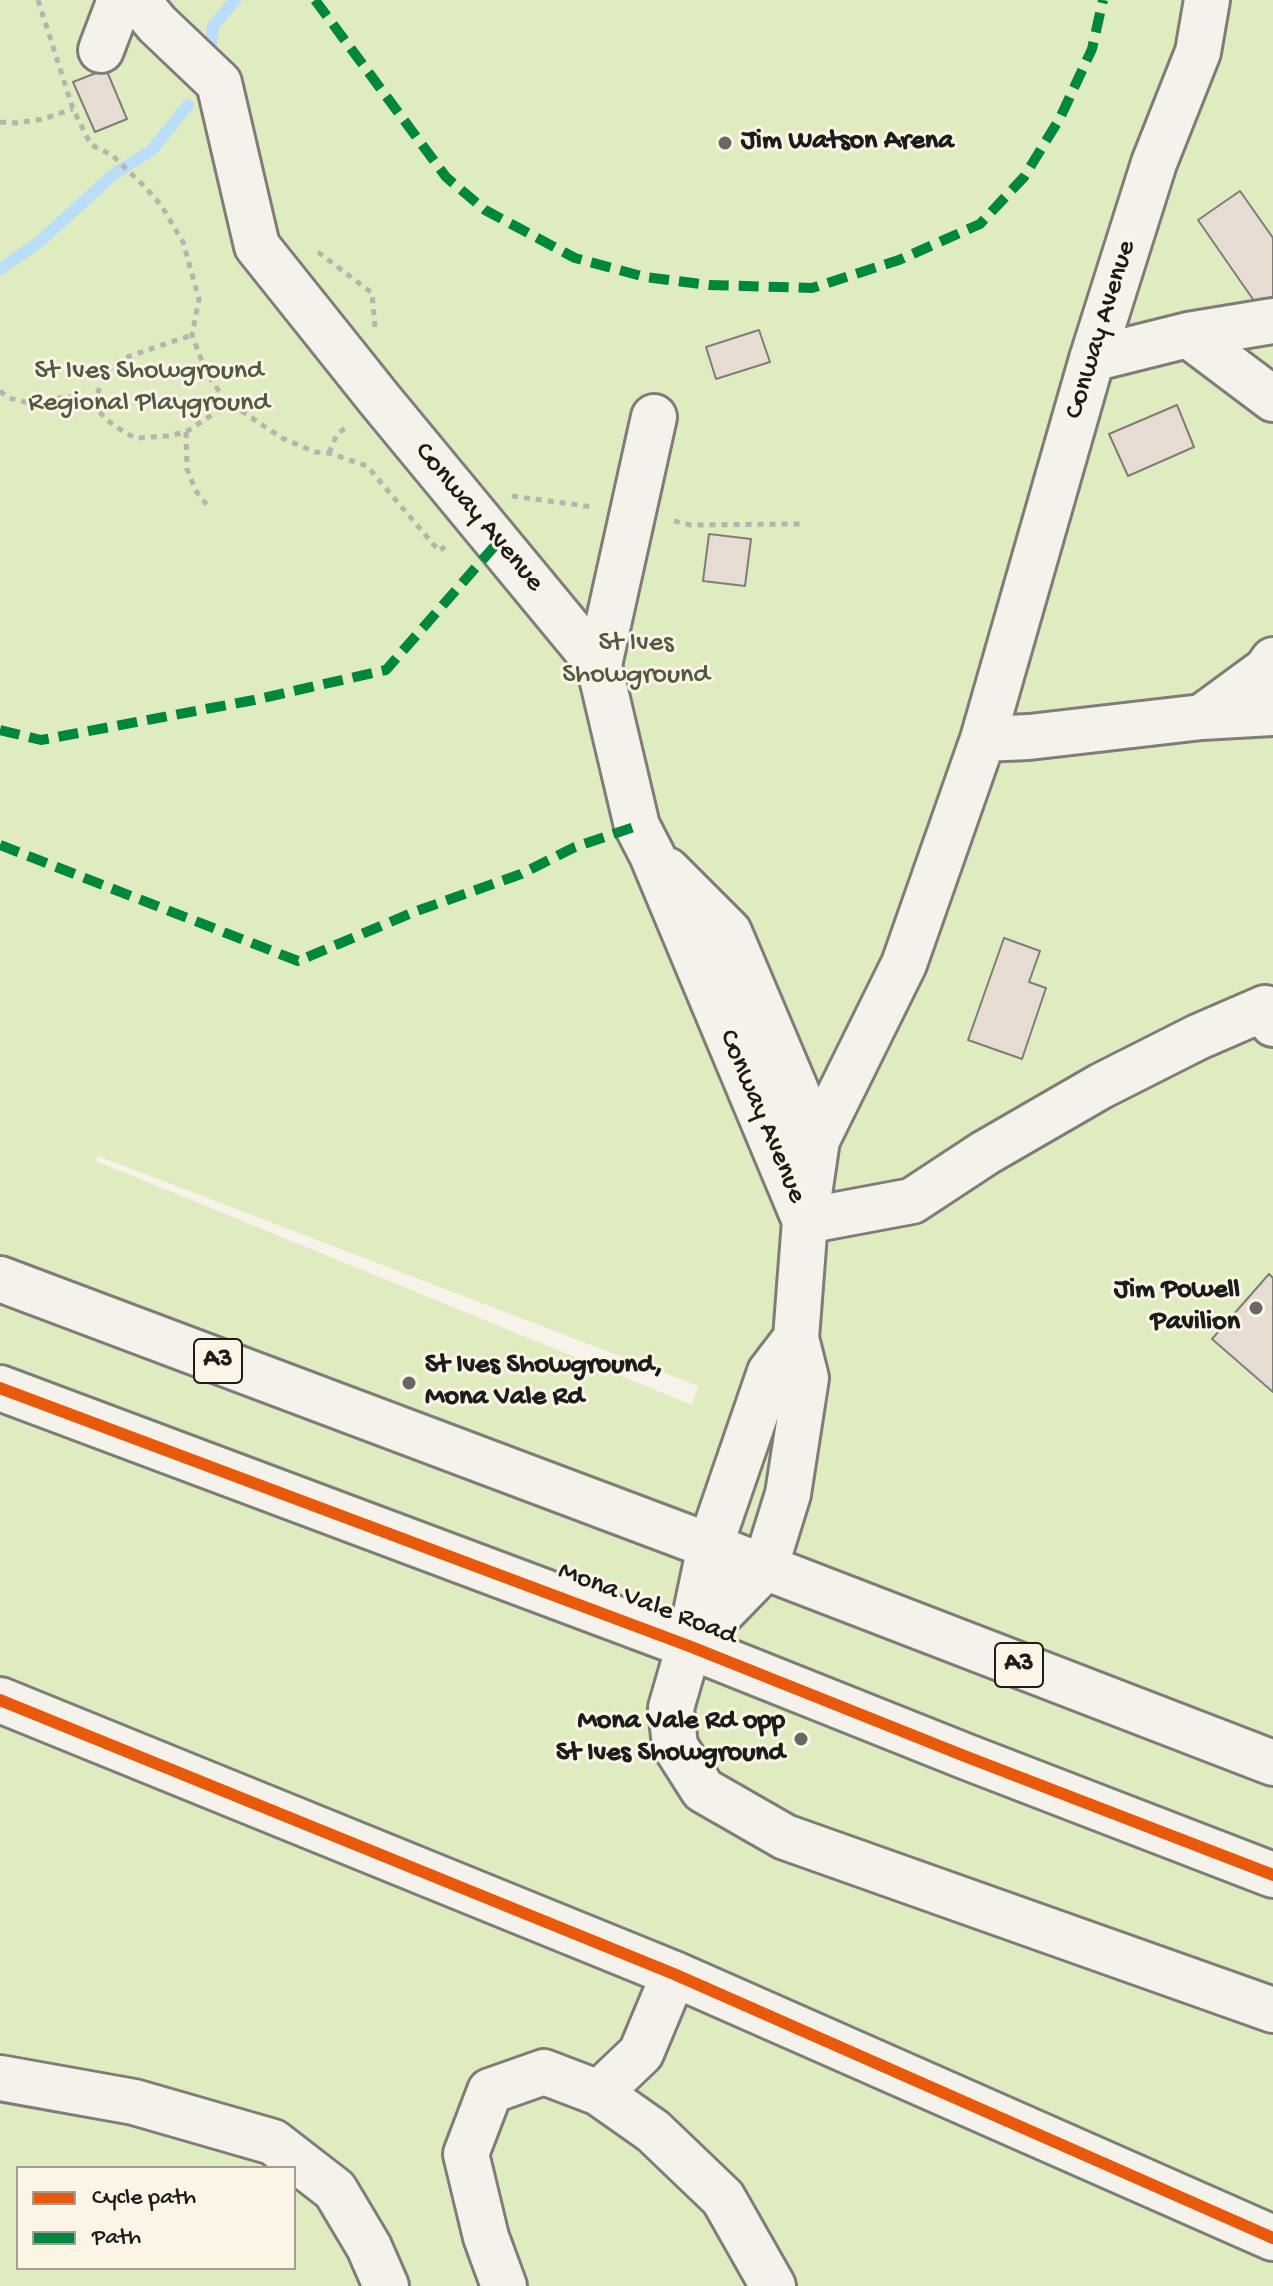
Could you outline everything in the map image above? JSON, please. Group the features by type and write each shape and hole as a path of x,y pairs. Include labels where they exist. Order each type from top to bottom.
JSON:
{"main road":[{"path":"101,50 120,0"},
{"name":"Conway Avenue","path":"137,0 157,24 219,83 257,246 599,665 637,826 652,855 805,1221"},
{"name":"Conway Avenue","path":"805,1221 817,1140 904,964 983,739 1092,359 1154,163 1198,52 1207,0"},
{"path":"1092,359 1188,335 1273,321"},
{"path":"1188,335 1273,399"},
{"path":"599,665 654,417"},
{"path":"1202,717 1266,670 1273,660"},
{"path":"983,739 1273,713"},
{"path":"652,855 729,932 817,1140"},
{"path":"689,1646 765,1568 788,1494 806,1378 796,1338 805,1221 912,1201 985,1153 1101,1086 1198,1037 1265,1008 1273,1024"},
{"name":"A3","path":"0,1279 710,1546 1273,1763"},
{"path":"796,1338 770,1372 710,1546 689,1646 671,1708 675,1746 703,1790 785,1837 1273,2010"},
{"name":"Mona Vale Road","path":"0,1388 689,1646 1273,1875"},
{"path":"0,1700 674,1974 1273,2238"},
{"path":"599,2093 641,2053 674,1974"},
{"path":"504,2286 486,2237 466,2154 490,2091 544,2072 599,2093 653,2131 723,2198 773,2286"},
{"path":"0,2078 134,2102 273,2142 335,2190 369,2247 386,2286"}],"path":[{"path":"38,0 73,109 91,145 112,155 144,186"},
{"path":"0,122 43,119 73,109"},
{"path":"308,244 372,293 375,327 380,334"},
{"path":"92,404 109,369 121,359 192,335"},
{"path":"0,391 9,398 25,402 39,403 67,396 92,404 107,420 137,438 186,432 231,403"},
{"path":"186,432 187,469 196,491 210,509"}],"green space":[{"name":"St Ives Showground","path":"0,0 1273,0 1273,2286 0,2286","holes":["98,1156 698,1386 692,1405 96,1161"]}],"building":[{"path":"106,69 127,119 95,132 73,82"},
{"path":"1240,191 1273,238 1273,298 1259,308 1198,220"},
{"path":"759,330 770,362 716,379 706,347"},
{"path":"1177,405 1194,447 1128,476 1109,434"},
{"path":"709,534 751,539 745,586 703,581"},
{"path":"1004,938 1040,951 1029,982 1046,988 1022,1059 968,1040"},
{"name":"Jim Powell Pavilion","path":"1269,1274 1273,1278 1273,1392 1212,1339"}],"waterway":[{"path":"209,60 213,26 235,0"},
{"path":"0,269 38,243 114,174 152,150 188,105"}],"marked path":[{"path":"315,0 446,177 485,210 575,258 645,277 709,285 812,288 899,260 980,224 1024,177 1060,118 1092,49 1103,0"},
{"path":"0,730 41,740 254,700 386,670 499,541"},
{"path":"0,845 298,961 414,912 521,874 575,847 637,826"}],"cycle path":[{"path":"0,1388 689,1646 1273,1875"},
{"path":"0,1700 674,1974 1273,2238"}],"place":[{"name":"Jim Watson Arena","path":"725,143"},
{"name":"Jim Powell Pavilion","path":"1256,1308"},
{"name":"St Ives Showground, Mona Vale Rd","path":"409,1383"},
{"name":"Mona Vale Rd opp St Ives Showground","path":"801,1739"}],"park label":[{"name":"St Ives Showground Regional Playground","path":"149,389"}]}
